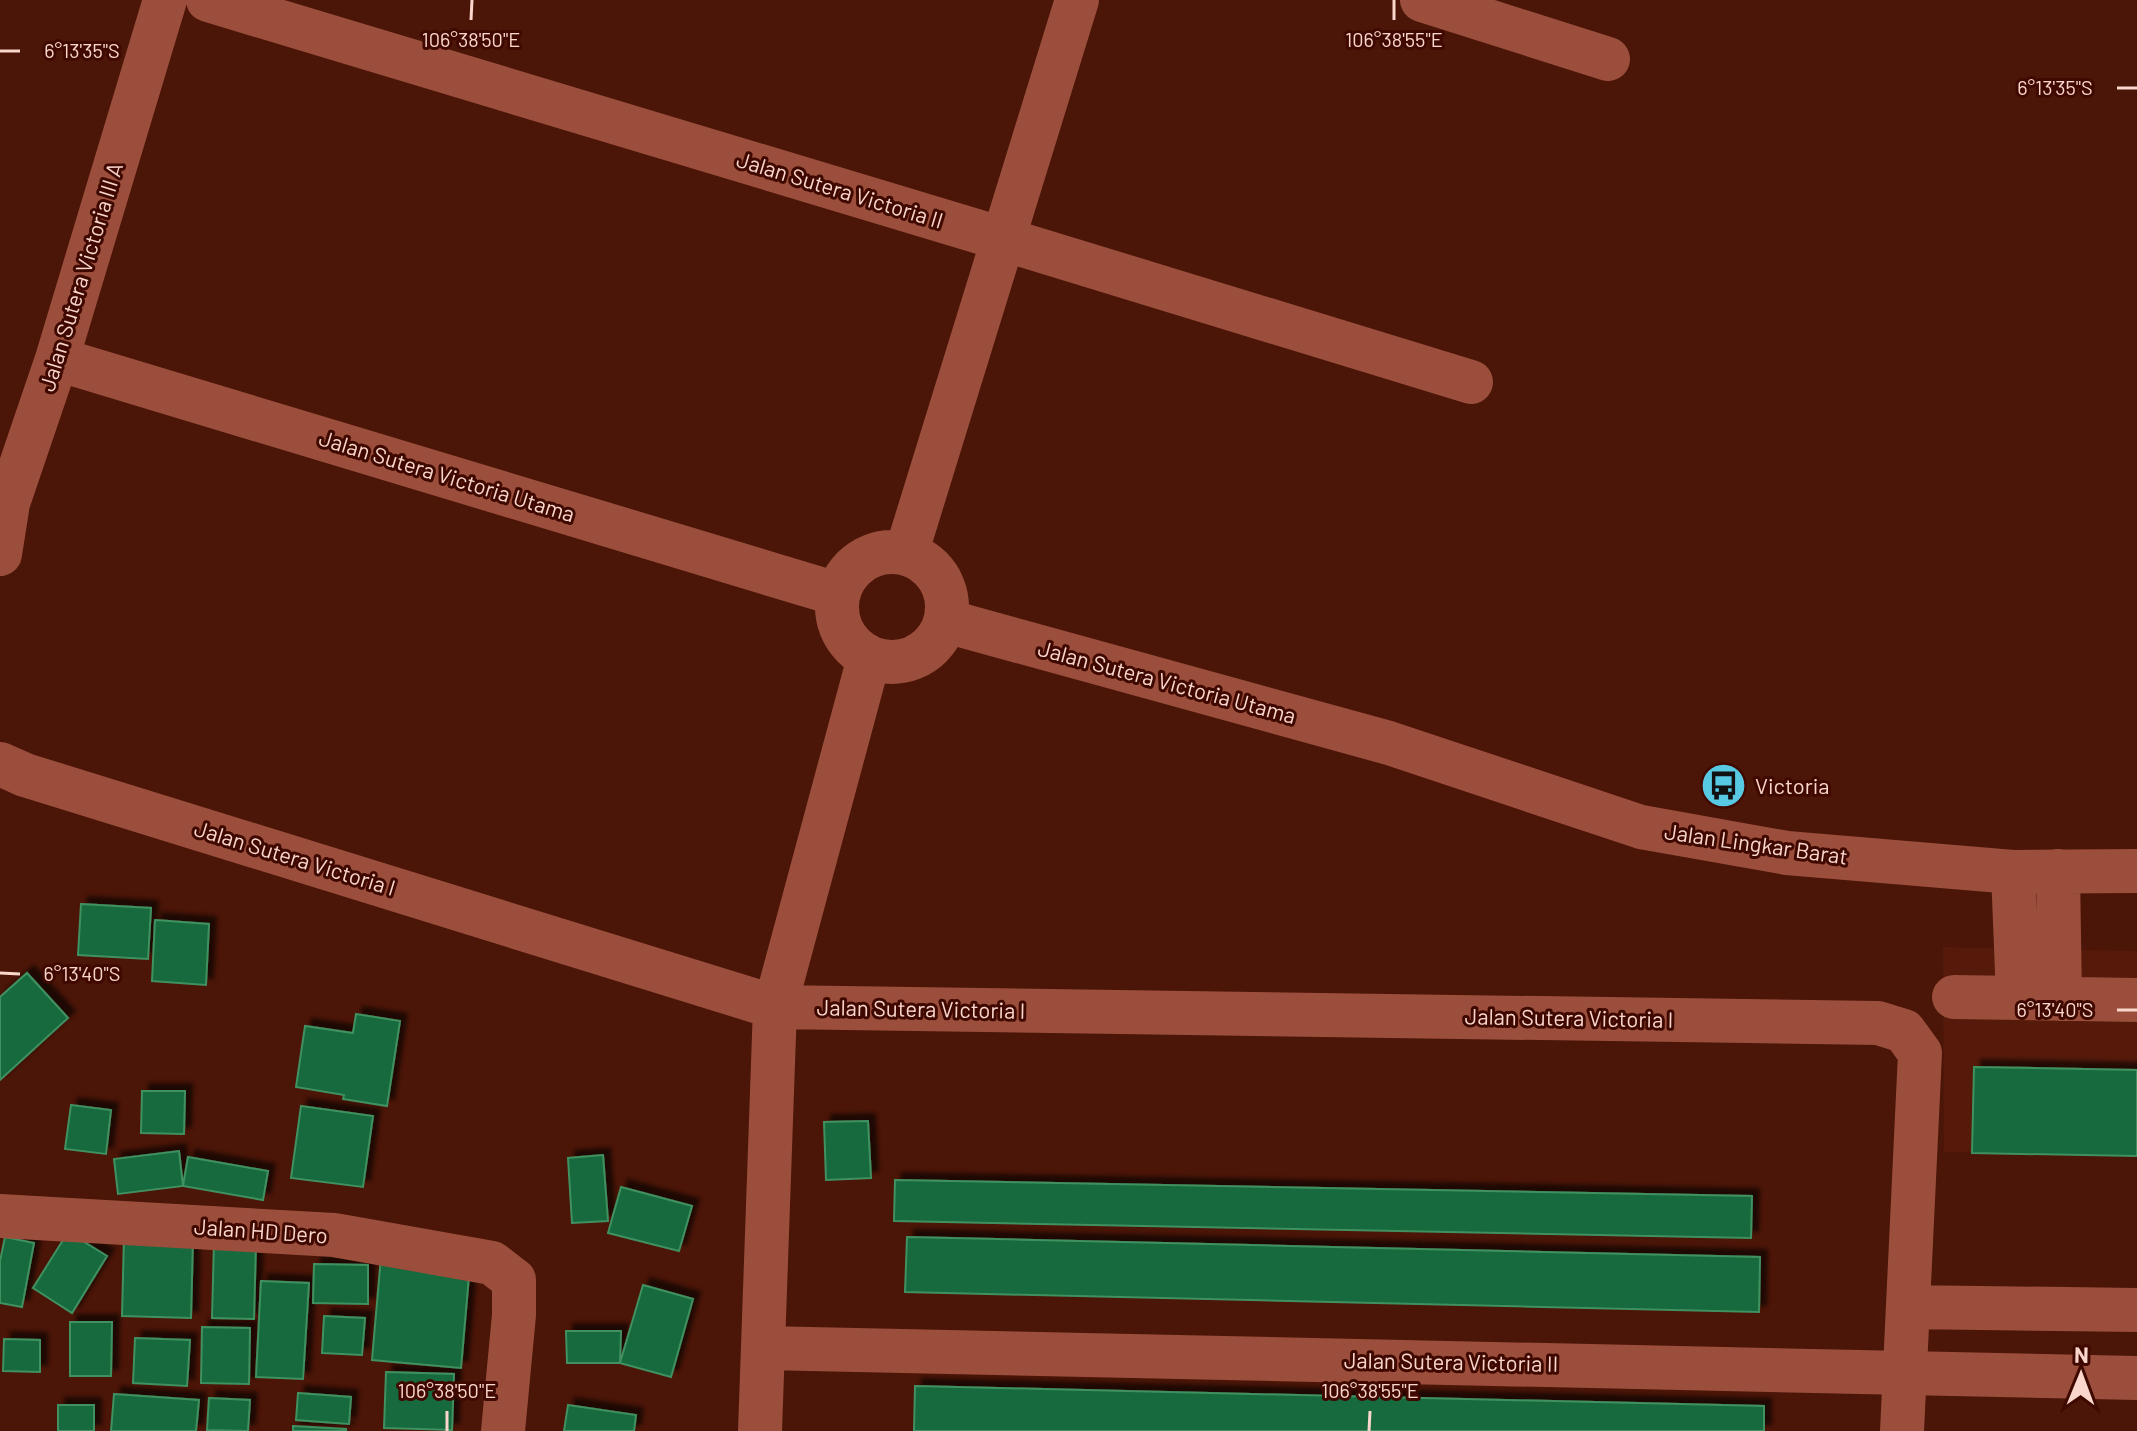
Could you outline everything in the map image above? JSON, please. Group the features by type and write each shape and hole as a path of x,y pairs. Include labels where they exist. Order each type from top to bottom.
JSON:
{"street":[{"name":"Jalan Sutera Victoria III A","path":"0,554 8,503 57,359 165,0"},
{"name":"Jalan Sutera Victoria II","path":"208,0 1471,382"},
{"path":"906,554 1077,0"},
{"path":"1422,0 1475,8 1608,59"},
{"name":"Jalan Sutera Victoria Utama","path":"57,359 837,594"},
{"path":"883,552 906,554 921,560 935,571 944,587 946,621 938,638 925,652 907,661 888,663 869,658 853,648 841,632 835,613 837,594 846,574 862,559 883,552"},
{"name":"Jalan Sutera Victoria Utama","path":"946,621 1389,743"},
{"path":"760,1431 775,1007 869,658"},
{"name":"Jalan Lingkar Barat","path":"1389,743 1641,827 1787,853 2013,872 2137,871"},
{"name":"Jalan Sutera Victoria I","path":"0,764 25,775 775,1007 1878,1023 1904,1031 1920,1053 1908,1307"},
{"path":"2039,998 2058,871"},
{"path":"2013,872 2039,998"},
{"path":"1954,997 2137,1000"},
{"name":"Jalan HD Dero","path":"0,1216 334,1235 492,1263 514,1280 514,1315 503,1431"},
{"path":"1902,1431 1908,1307 2137,1310"},
{"name":"Jalan Sutera Victoria II","path":"764,1348 2137,1378"}],"shaded area":[{"path":"1943,947 2137,951 2137,1152 1944,1152"}],"building":[{"path":"81,904 151,908 148,959 78,955"},
{"path":"155,920 209,924 206,985 152,981"},
{"path":"27,973 68,1018 0,1080 0,997"},
{"path":"356,1014 400,1021 387,1106 296,1087 305,1026 353,1033"},
{"path":"1974,1067 2137,1070 2137,1156 1972,1153"},
{"path":"142,1091 185,1091 184,1134 141,1133"},
{"path":"71,1105 111,1110 106,1154 65,1149"},
{"path":"301,1106 373,1116 363,1187 291,1178"},
{"path":"868,1121 871,1178 826,1180 824,1122"},
{"path":"179,1151 183,1186 118,1194 114,1159"},
{"path":"603,1155 608,1221 572,1223 568,1158"},
{"path":"188,1157 268,1171 263,1200 183,1186"},
{"path":"895,1180 1752,1196 1751,1238 894,1221"},
{"path":"621,1187 692,1206 679,1251 608,1233"},
{"path":"68,1232 107,1256 72,1313 33,1288"},
{"path":"124,1236 193,1238 191,1318 122,1316"},
{"path":"5,1237 34,1243 22,1307 0,1303 0,1261"},
{"path":"907,1237 1760,1257 1759,1312 905,1292"},
{"path":"214,1241 256,1242 254,1319 212,1318"},
{"path":"381,1257 470,1264 461,1368 372,1360"},
{"path":"314,1264 368,1265 368,1304 313,1303"},
{"path":"261,1281 309,1283 303,1379 256,1377"},
{"path":"643,1285 693,1299 671,1377 620,1363"},
{"path":"324,1316 365,1318 362,1355 322,1353"},
{"path":"70,1322 112,1322 111,1376 70,1376"},
{"path":"202,1327 250,1328 249,1384 201,1383"},
{"path":"566,1331 621,1331 620,1363 567,1363"},
{"path":"135,1338 190,1340 187,1386 133,1383"},
{"path":"4,1339 40,1340 40,1372 3,1371"},
{"path":"386,1372 454,1374 452,1430 384,1428"},
{"path":"915,1386 1764,1406 1764,1431 914,1431"},
{"path":"298,1393 351,1397 349,1424 296,1420"},
{"path":"114,1394 199,1400 196,1431 111,1431"},
{"path":"209,1398 250,1400 248,1431 207,1430"},
{"path":"58,1405 94,1405 94,1431 58,1431"},
{"path":"568,1405 636,1415 634,1431 564,1431"},
{"path":"293,1426 346,1429 346,1431 293,1431"}],"place":[{"name":"Victoria","path":"1724,786"}]}
